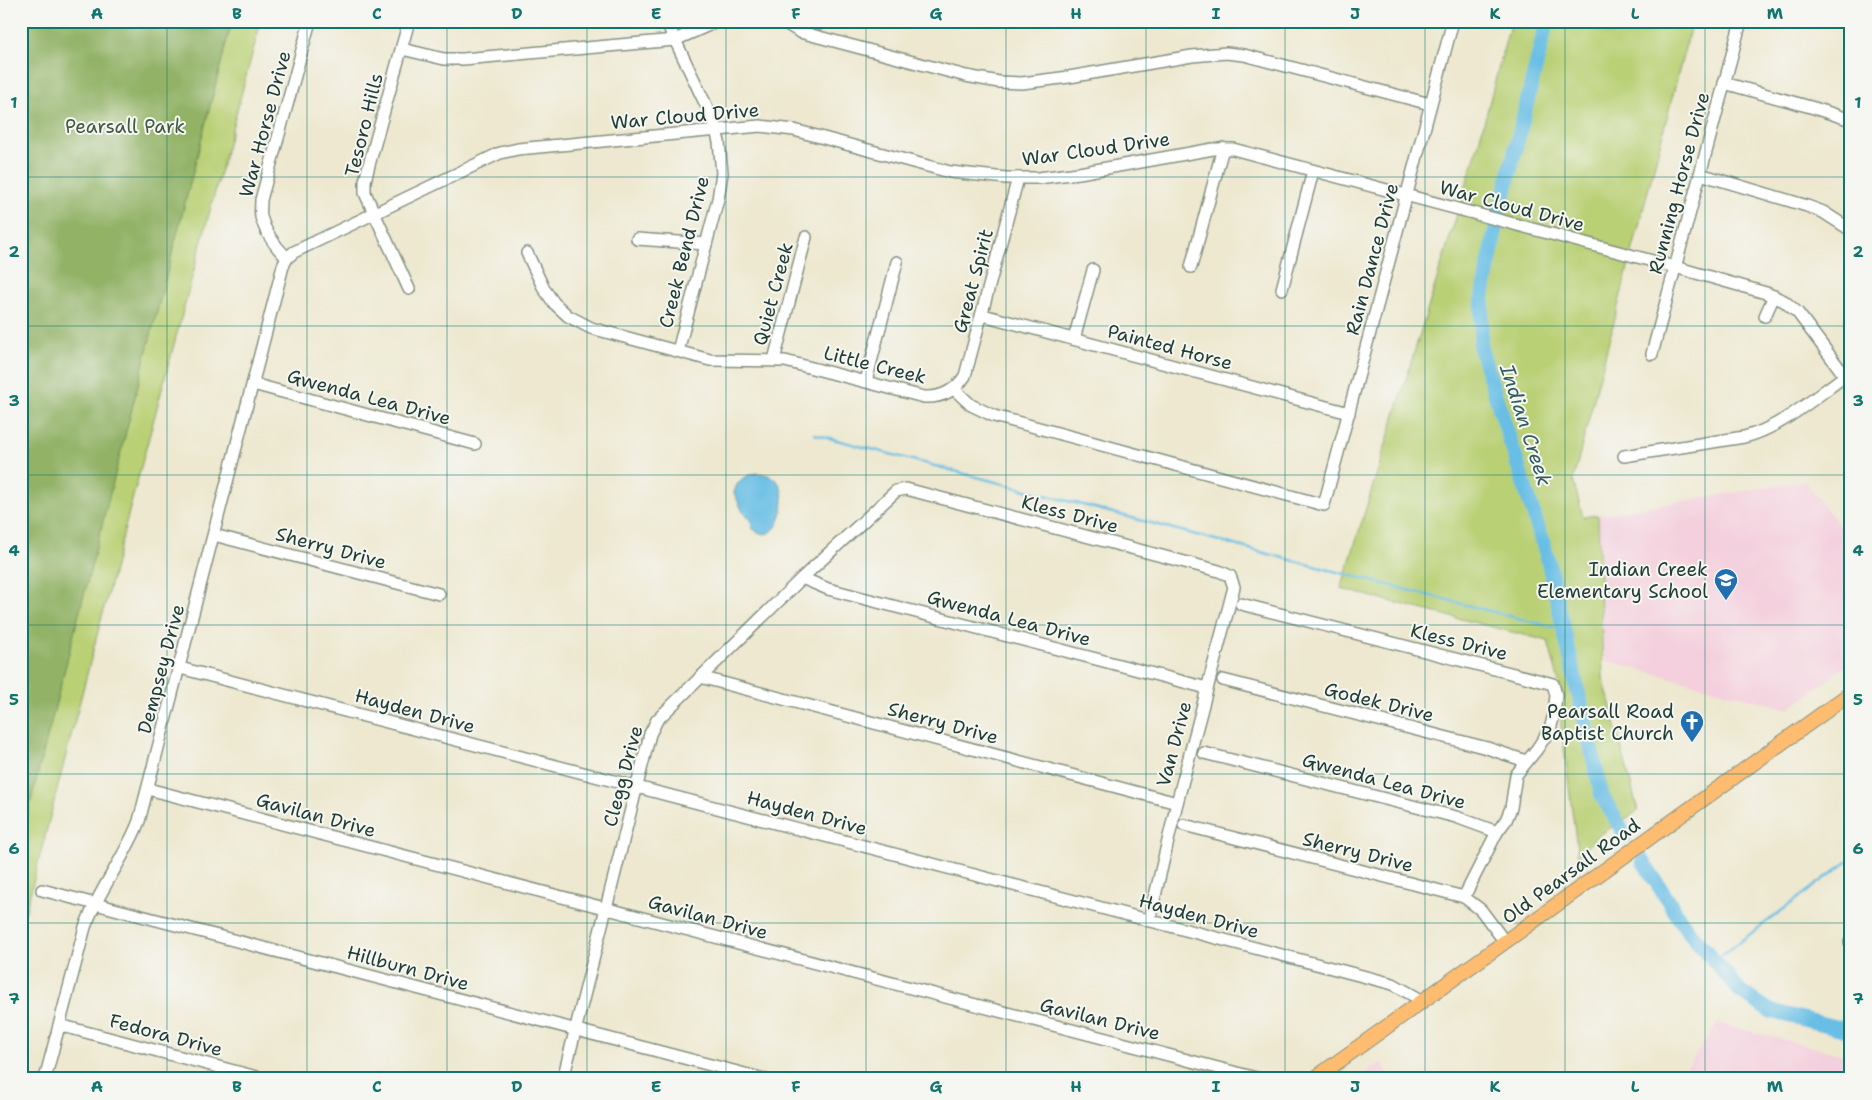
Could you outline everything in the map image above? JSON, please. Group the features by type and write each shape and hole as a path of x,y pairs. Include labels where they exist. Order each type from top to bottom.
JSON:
{"main road":[{"name":"Old Pearsall Road","path":"1314,1079 1851,693"}],"street":[{"name":"War Horse Drive","path":"287,258 277,248 268,232 261,216 260,200 310,21"},
{"name":"Tesoro Hills","path":"408,289 365,193 366,181 409,21"},
{"name":"Creek Bend Drive","path":"666,21 707,106 716,130 721,161 720,188 678,352"},
{"path":"402,49 444,59 463,59 675,40 718,21"},
{"path":"782,21 800,32 981,79 1022,83 1192,56 1226,53 1258,57 1430,104"},
{"name":"Rain Dance Drive","path":"954,389 971,405 994,416 1324,505 1453,21"},
{"name":"Running Horse Drive","path":"1652,354 1740,21"},
{"path":"1724,83 1851,120"},
{"name":"War Cloud Drive","path":"287,258 294,252 500,153 518,149 760,126 794,130 950,172 1038,178 1080,173 1223,148 1675,266 1774,296 1792,306 1804,319 1848,380"},
{"path":"1191,267 1223,148"},
{"path":"1282,289 1313,171"},
{"path":"1700,174 1815,209 1839,221 1851,230"},
{"name":"Great Spirit","path":"954,389 968,369 1018,178"},
{"name":"Quiet Creek","path":"774,360 806,237"},
{"path":"637,239 706,244"},
{"name":"Little Creek","path":"527,253 549,296 561,310 575,321 591,328 710,360 774,360 805,365 924,397 940,396 954,389"},
{"name":"Dempsey Drive","path":"45,1079 85,927 94,904 129,846 139,821 283,266 287,258"},
{"path":"866,381 897,262"},
{"path":"1074,340 1093,270"},
{"path":"1765,316 1774,296"},
{"name":"Painted Horse","path":"982,314 1349,413"},
{"path":"1624,456 1744,437 1761,432 1848,380"},
{"name":"Gwenda Lea Drive","path":"253,384 475,444"},
{"name":"Kless Drive","path":"900,490 906,489 1219,571 1230,576"},
{"name":"Clegg Drive","path":"563,1079 650,734 657,720 802,578 896,491 900,490"},
{"name":"Sherry Drive","path":"214,535 439,594"},
{"name":"Van Drive","path":"1149,921 1177,803 1234,587 1230,576"},
{"name":"Gwenda Lea Drive","path":"802,578 828,589 1207,688"},
{"name":"Kless Drive","path":"1241,604 1553,684 1556,695 1554,715 1550,729 1537,749 1526,761"},
{"name":"Hayden Drive","path":"180,668 1393,984 1423,1001"},
{"name":"Sherry Drive","path":"700,677 1177,803"},
{"name":"Godek Drive","path":"1224,680 1487,748 1526,761"},
{"name":"Gwenda Lea Drive","path":"1204,753 1456,817 1496,832"},
{"path":"1464,897 1496,832 1506,820 1512,808 1516,775 1526,761"},
{"name":"Gavilan Drive","path":"148,789 1260,1079"},
{"name":"Sherry Drive","path":"1184,825 1464,897 1481,910 1505,942"},
{"name":"Hillburn Drive","path":"42,890 764,1079"},
{"name":"Fedora Drive","path":"59,1025 264,1079"}],"shaded area":[{"name":"Indian Creek Elementary School","path":"1805,481 1851,541 1851,662 1789,709 1604,660 1598,515"},
{"path":"1718,1023 1851,1057 1851,1079 1679,1079"},
{"path":"1381,1063 1392,1079 1357,1079"}],"green space":[{"name":"Pearsall Park","path":"21,21 261,21 130,508 21,929"},
{"name":"Pearsall Park","path":"21,21 232,21 21,839"},
{"path":"1511,21 1692,21 1573,480 1583,517 1598,515 1603,677 1638,811 1596,837 1578,856 1561,725 1562,694 1548,641 1341,589 1476,153"}],"water":[{"path":"757,473 768,475 778,482 783,499 780,520 769,533 761,533 752,528 751,519 743,512 734,493 742,479"}],"waterway":[{"name":"Indian Creek","path":"1547,21 1496,228 1483,294 1480,347 1547,556 1602,796 1625,835"},
{"path":"814,434 1564,630"},
{"path":"1714,961 1851,859"},
{"name":"Indian Creek","path":"1643,861 1685,927 1742,993 1771,1011 1851,1031"}],"place":[{"name":"Indian Creek Elementary School","path":"1726,601"},
{"name":"Pearsall Road Baptist Church","path":"1692,743"}]}
